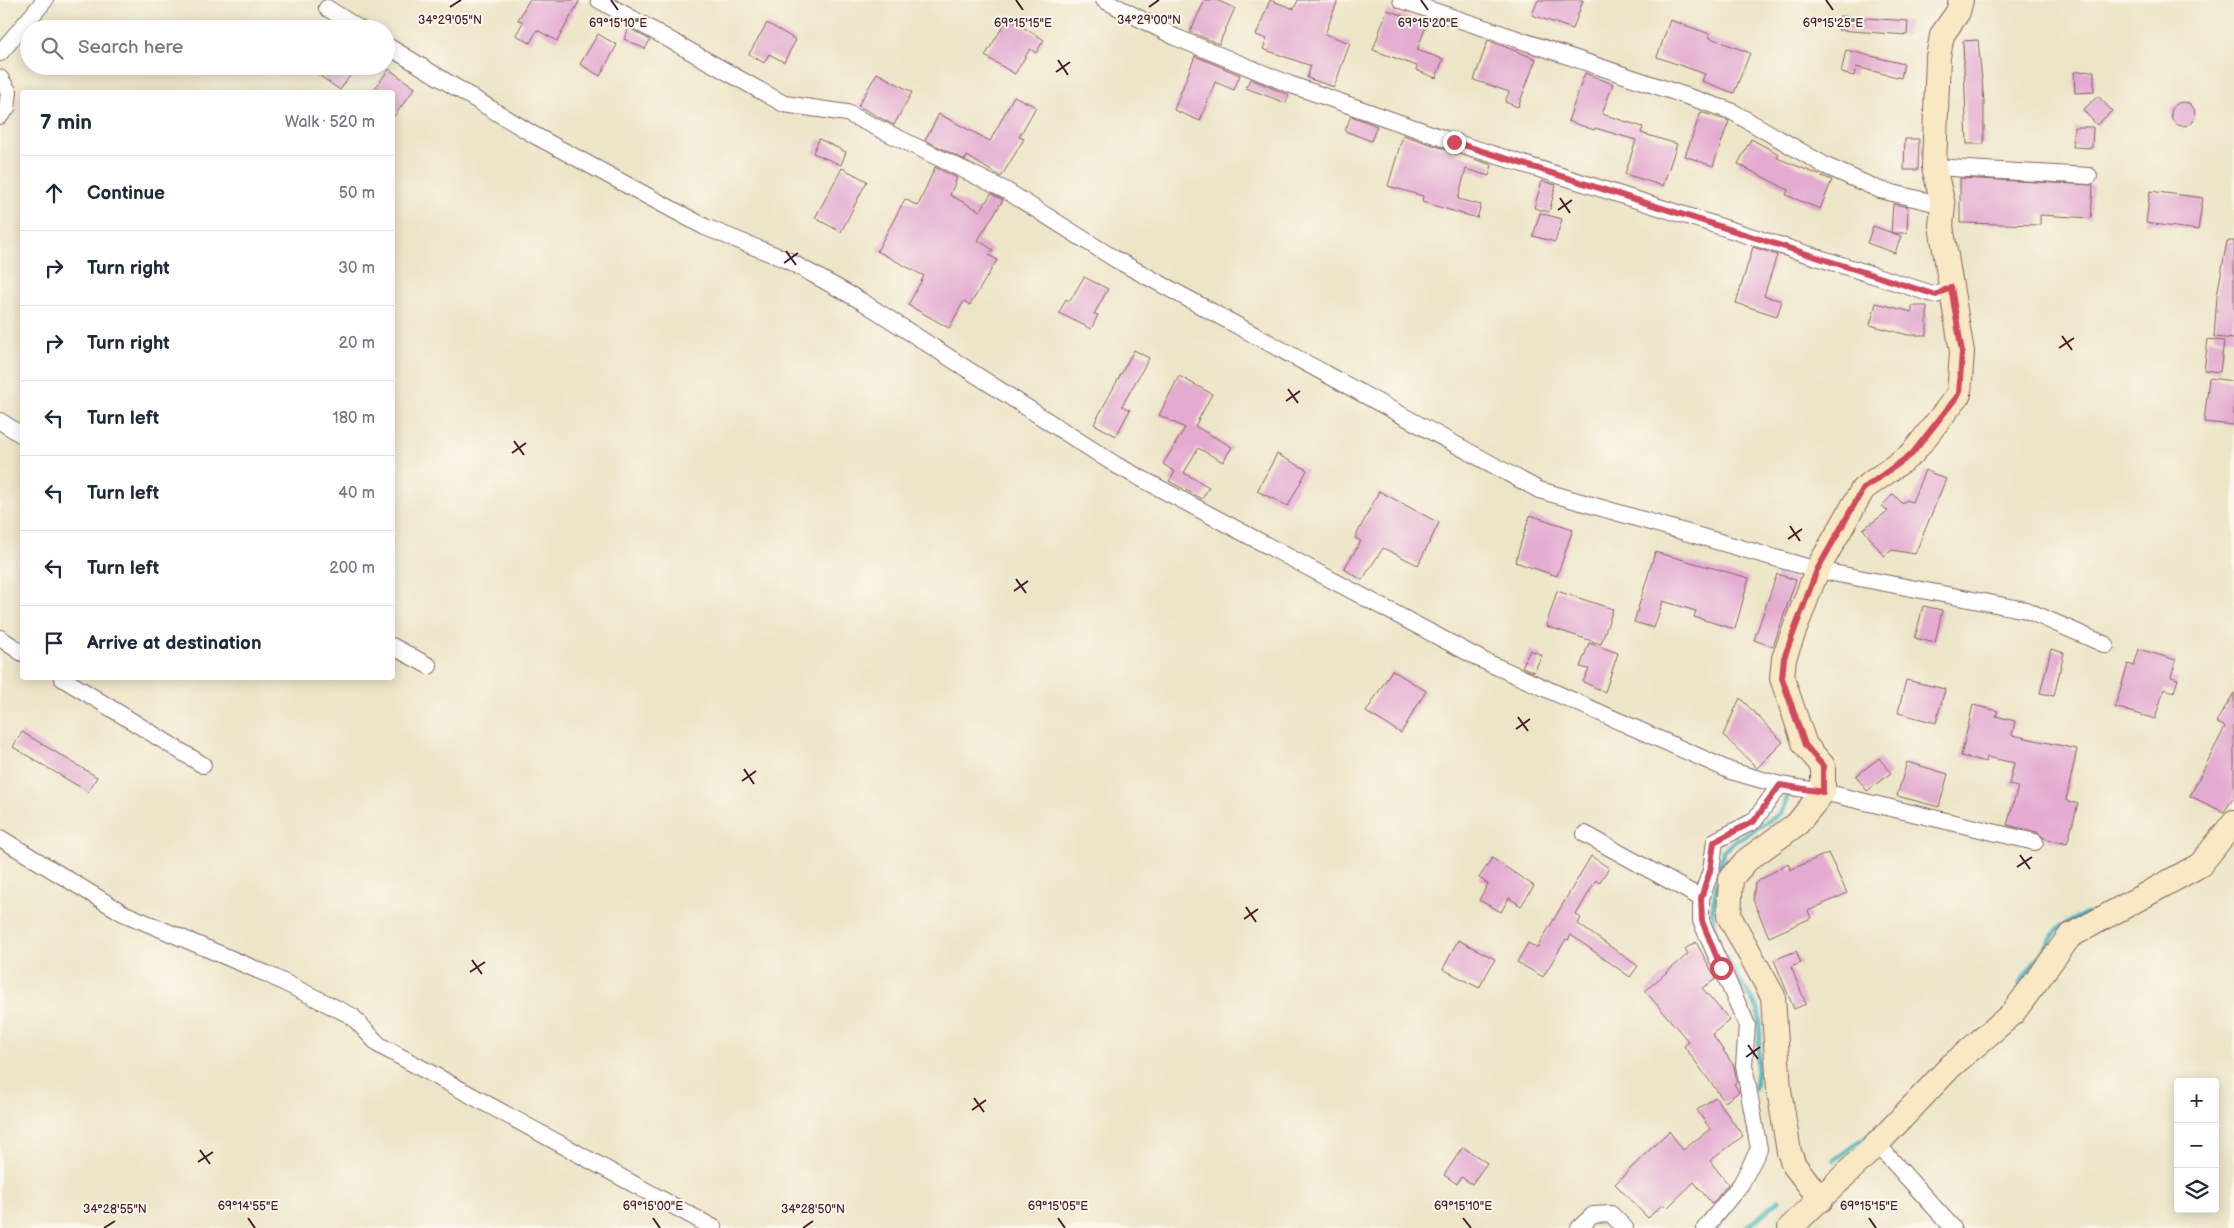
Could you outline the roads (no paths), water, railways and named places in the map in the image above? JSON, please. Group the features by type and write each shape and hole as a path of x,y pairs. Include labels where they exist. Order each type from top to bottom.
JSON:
{"street":[{"path":"28,20 45,0"},
{"path":"599,0 784,104 847,112 1007,191 1115,259 1539,490 1817,570 2026,610 2106,645"},
{"path":"1104,0 1175,37 1289,84 1454,142 1936,295 1951,287"},
{"path":"1401,0 1731,111 1826,166 1880,190 1943,205"},
{"path":"1821,1200 1794,1165 1789,1152 1779,1090 1772,996 1729,916 1731,878 1747,860 1798,823 1823,792 1823,766 1805,745 1782,678 1784,658 1817,570 1863,489 1912,454 1959,394 1962,352 1941,226 1943,205 1934,167 1938,57 1942,35 1958,12 1961,0"},
{"path":"327,8 346,20"},
{"path":"0,53 20,29"},
{"path":"395,50 534,135 688,218 705,227 787,260 863,302 1116,466 1484,661 1731,770 1780,785 1823,792 2035,842"},
{"path":"0,78 10,92 7,108 0,116"},
{"path":"1934,167 2090,176"},
{"path":"0,421 20,435"},
{"path":"0,638 20,651"},
{"path":"395,648 429,666"},
{"path":"65,680 203,765"},
{"path":"1705,1228 1741,1184 1759,1149 1744,1065 1748,1025 1702,921 1701,898 1710,871 1714,842 1754,821 1780,785"},
{"path":"1790,1228 1877,1144 1951,1066 2012,1014 2070,936 2200,865 2234,822"},
{"path":"1585,834 1701,898"},
{"path":"0,838 123,913 267,974 352,1016 379,1045 714,1228"},
{"path":"1877,1144 1953,1228"},
{"path":"1579,1228 1593,1214 1610,1214 1625,1228"}],"waterway":[{"path":"1718,943 1712,912 1723,851 1781,813 1790,789"},
{"path":"2020,983 2059,928 2087,913"},
{"path":"1725,957 1759,1011 1760,1037 1755,1089"},
{"path":"1834,1160 1878,1128"},
{"path":"1746,1228 1779,1200"},
{"path":"1717,1228 1728,1212"}]}
